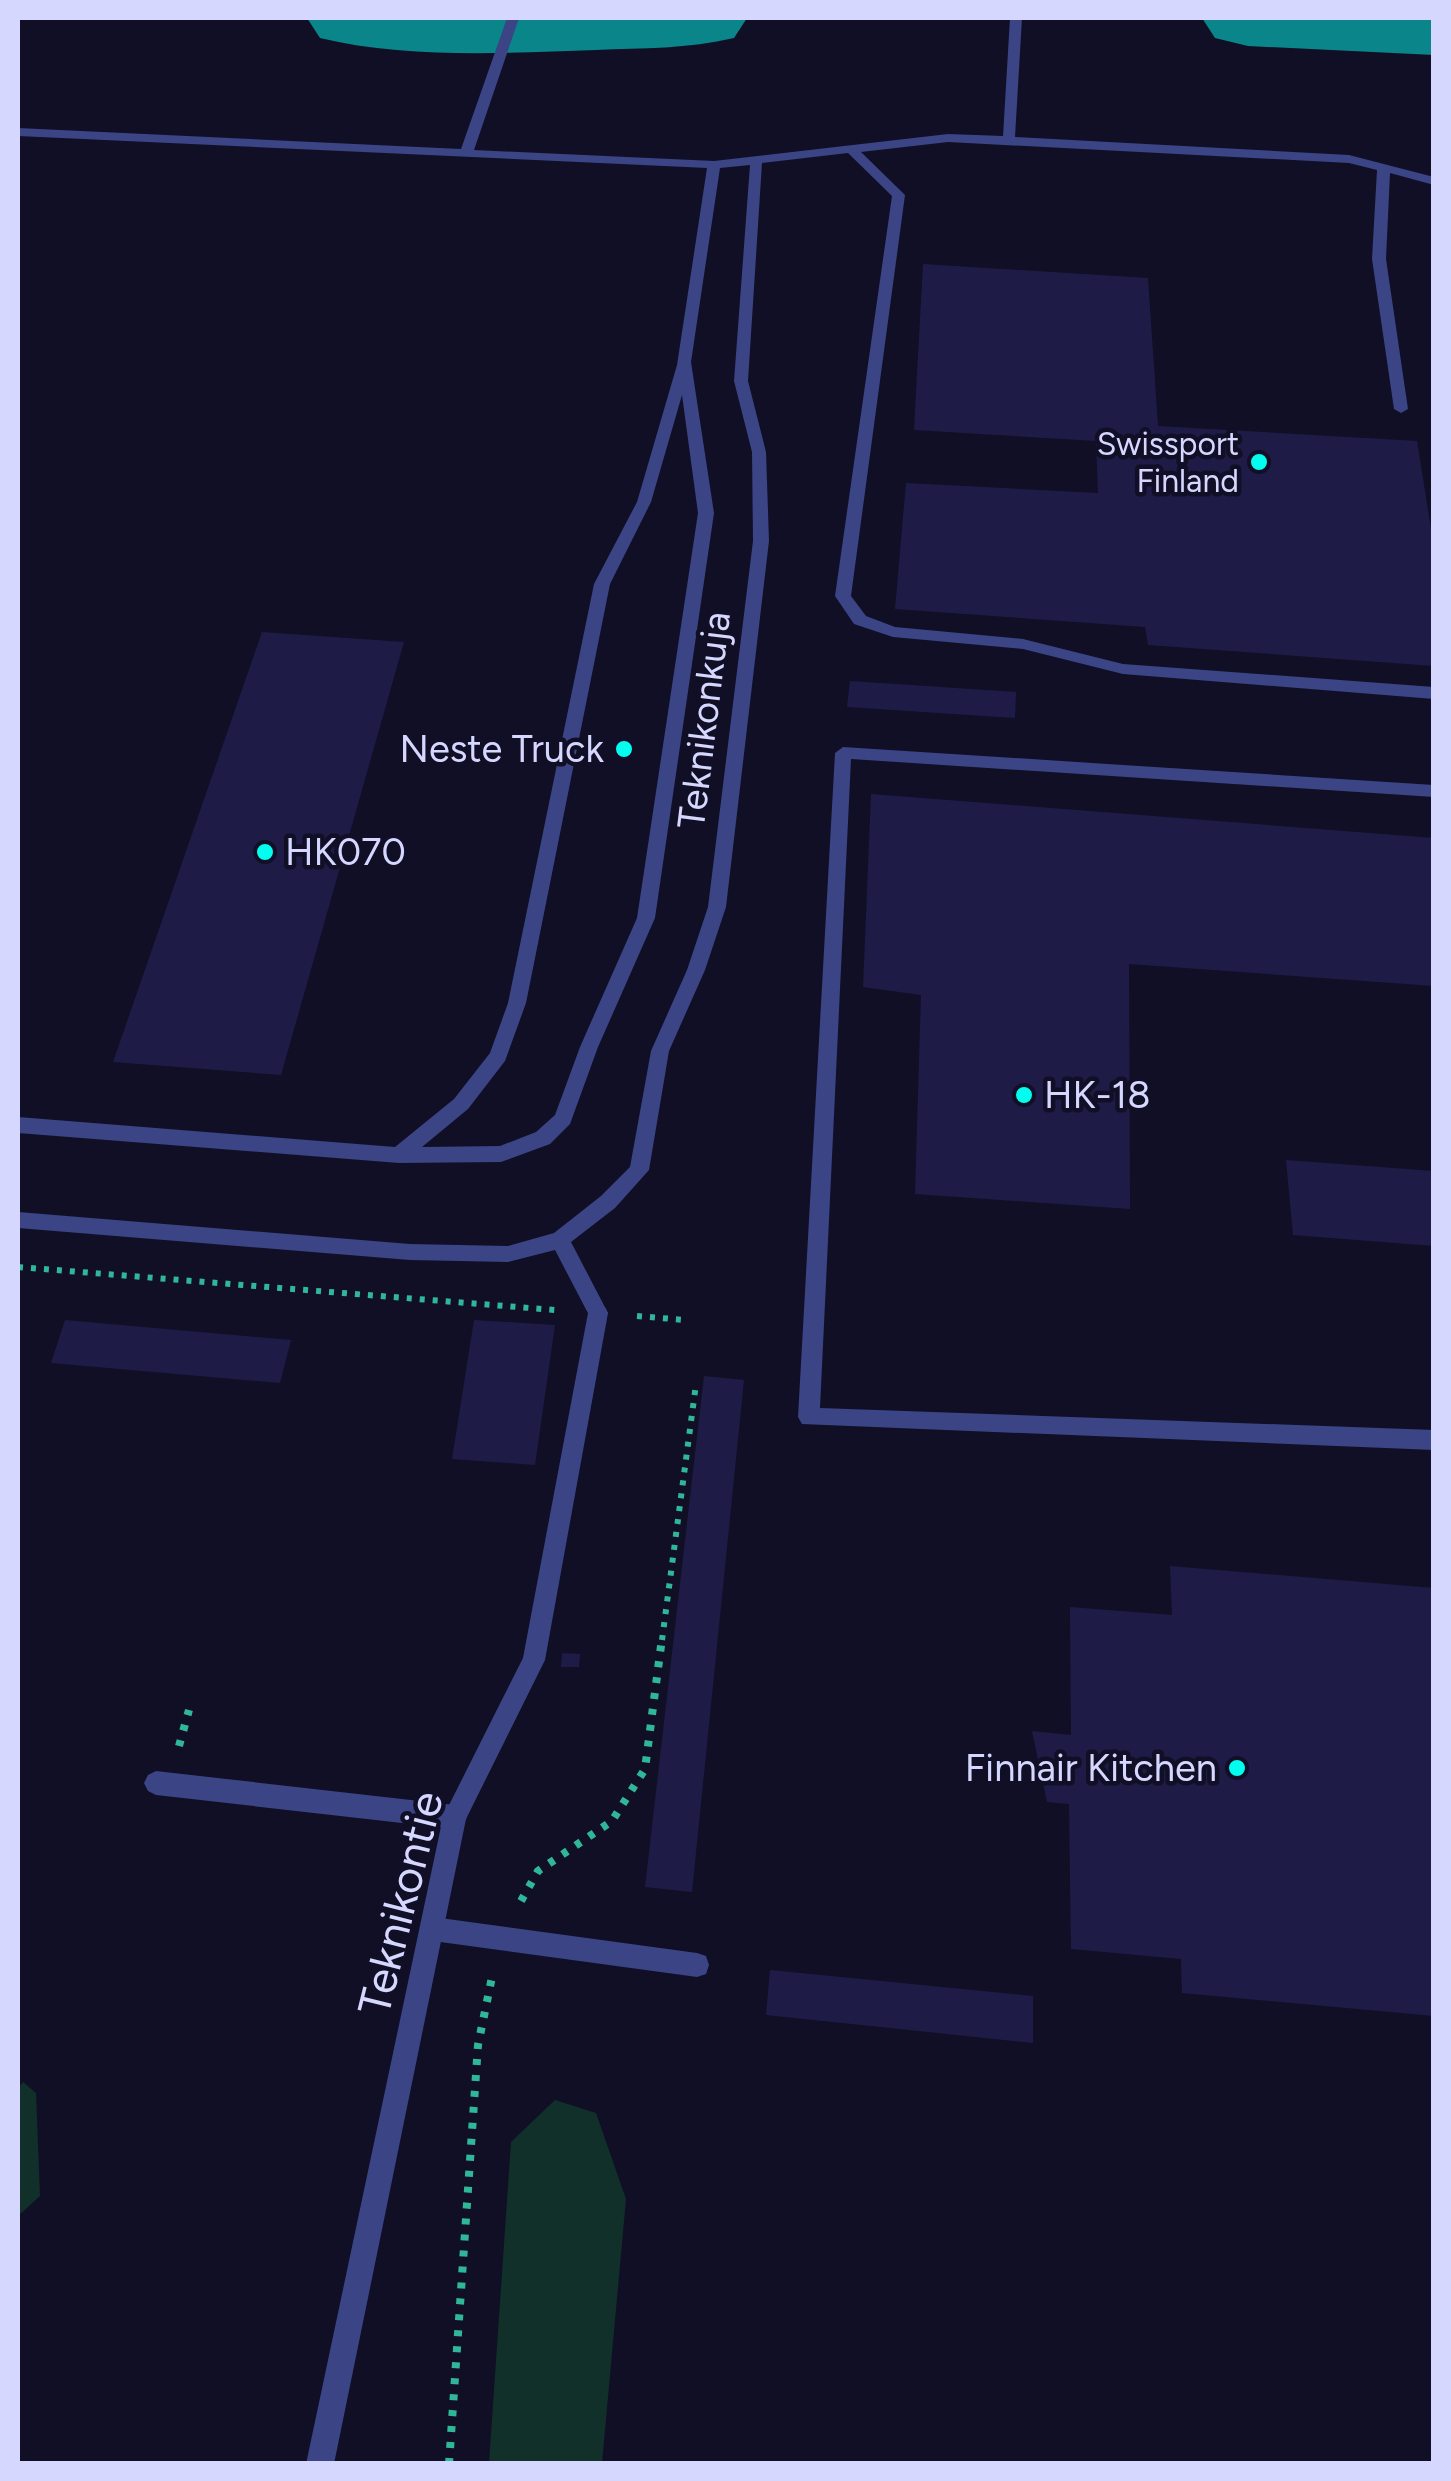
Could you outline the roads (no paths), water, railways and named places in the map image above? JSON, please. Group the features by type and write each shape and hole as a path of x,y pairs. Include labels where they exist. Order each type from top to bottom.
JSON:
{"street":[{"path":"466,154 513,18"},
{"path":"1009,140 1016,18"},
{"path":"18,132 714,165 948,138 1009,140 1284,153 1384,166 1434,181"},
{"path":"851,149 899,195 843,596 860,620 893,632 1023,644 1123,669 1434,692"},
{"name":"Teknikonkuja","path":"18,1220 410,1252 508,1254 560,1240 608,1202 639,1170 660,1051 696,970 717,907 761,540 759,452 742,380 756,163"},
{"path":"399,1154 461,1104 498,1056 518,1003 602,584 644,502 684,362 714,165"},
{"path":"1384,166 1379,259 1400,410"},
{"path":"18,1124 399,1154 501,1154 543,1138 563,1119 589,1047 646,918 706,513 684,362"},
{"path":"1434,791 843,752 809,1417 1434,1440"},
{"name":"Teknikontie","path":"320,2464 455,1817 534,1660 598,1313 560,1240"},
{"path":"156,1784 455,1817"},
{"path":"433,1929 697,1965"}],"place":[{"name":"Swissport Finland","path":"1259,462"},
{"name":"Neste Truck","path":"624,749"},
{"name":"HK070","path":"265,852"},
{"name":"HK-18","path":"1024,1095"},
{"name":"Finnair Kitchen","path":"1237,1768"}]}
